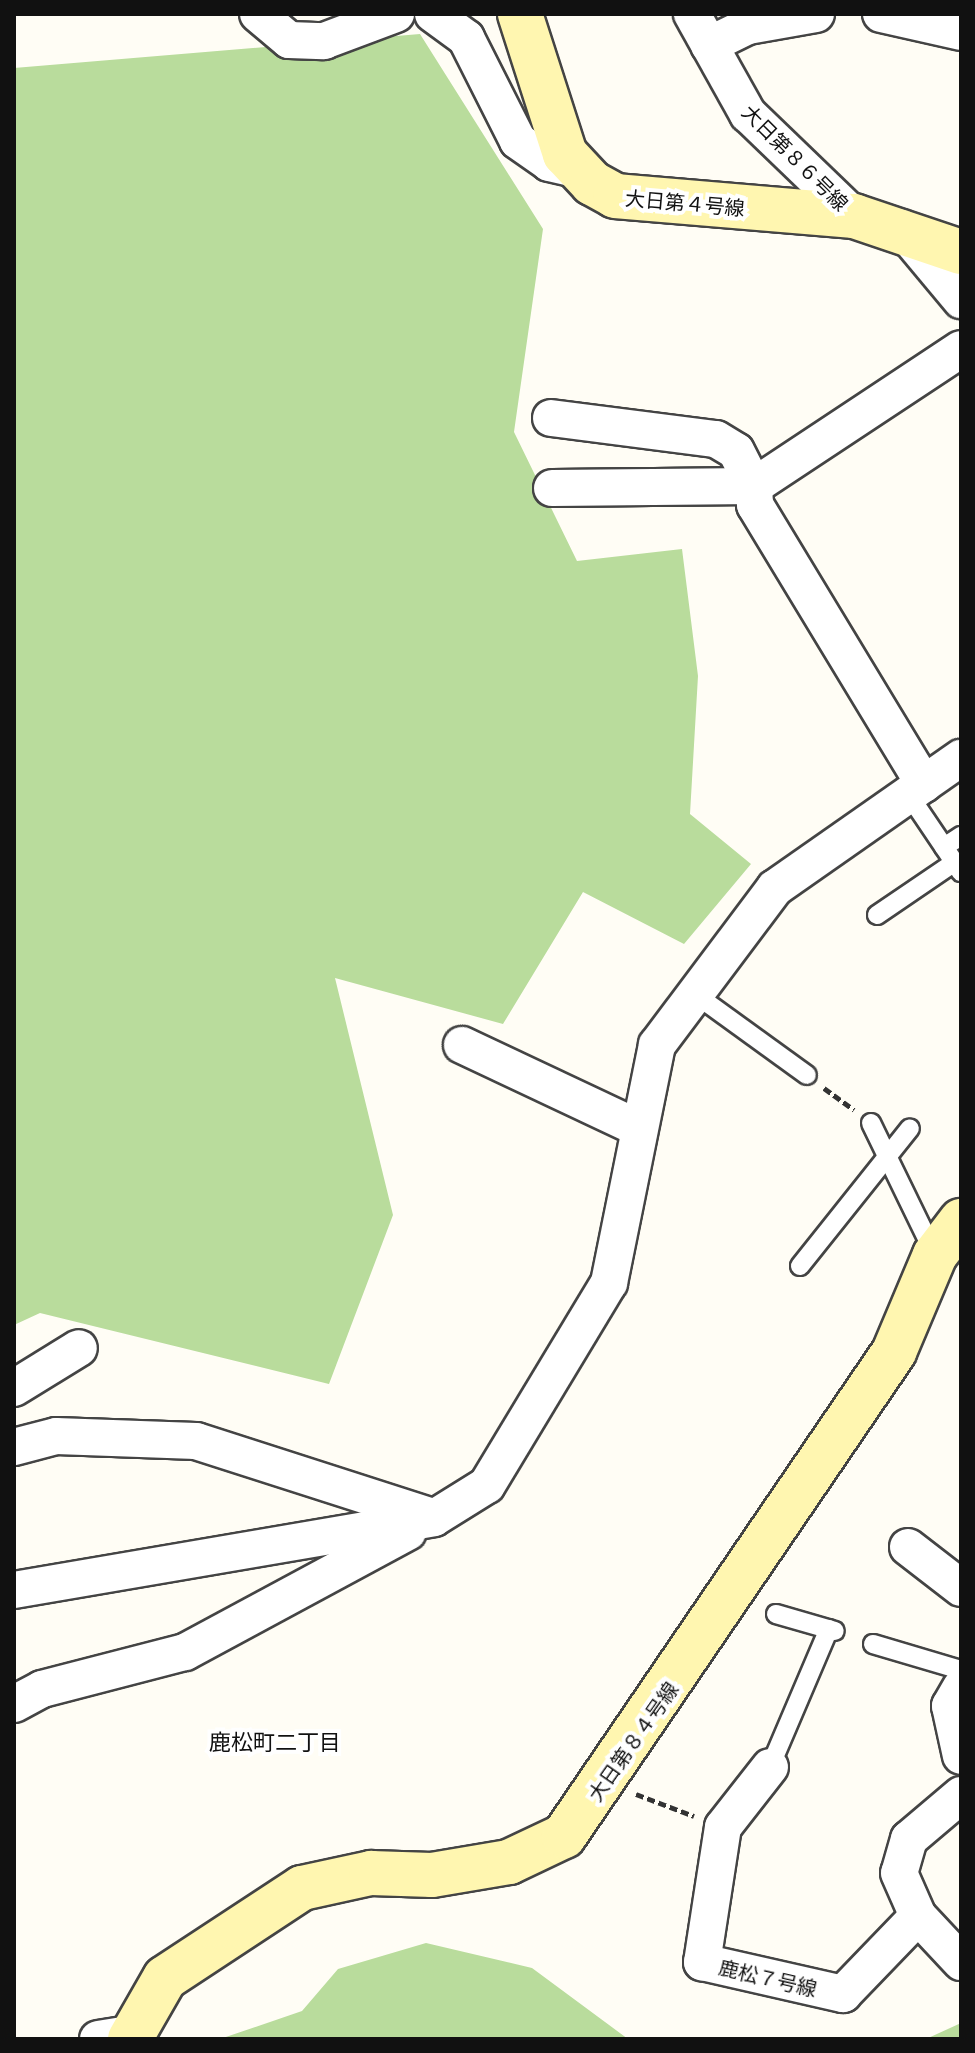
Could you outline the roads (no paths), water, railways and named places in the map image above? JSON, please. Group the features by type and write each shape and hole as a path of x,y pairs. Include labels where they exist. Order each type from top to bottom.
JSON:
{"street":[{"path":"258,14 289,40 324,41 396,14"},
{"path":"433,14 466,38 518,141 549,163 576,169"},
{"path":"520,14 576,169"},
{"path":"701,29 748,26 816,14"},
{"path":"881,14 961,32"},
{"name":"大日第８６号線","path":"701,29 748,114 854,216"},
{"name":"大日第４号線","path":"576,169 615,196 854,216 900,227 961,252"},
{"path":"900,227 961,300"},
{"path":"552,488 754,486 961,349"},
{"path":"551,418 716,439 736,451 754,486 755,505 916,789"},
{"path":"14,1704 42,1689 185,1652 434,1518 487,1485 609,1283 657,1045 775,888 961,758"},
{"path":"462,1045 638,1128"},
{"name":"大日第８４号線","path":"120,2037 165,1978 302,1888 371,1873 432,1875 509,1862 564,1836 735,1601 894,1352 935,1255 961,1221"},
{"path":"14,1388 79,1348"},
{"path":"14,1447 56,1436 196,1441 434,1518"},
{"path":"14,1590 434,1518"},
{"path":"908,1547 961,1588"},
{"path":"961,1687 950,1706 961,1756"},
{"name":"鹿松７号線","path":"770,1767 723,1827 702,1962 843,1994 918,1916"},
{"path":"961,1795 909,1839 899,1873 918,1916 961,1962"}],"lane":[{"path":"916,789 953,860"},
{"path":"877,915 953,860 961,836"},
{"path":"695,994 807,1075"},
{"path":"871,1123 935,1255"},
{"path":"800,1266 910,1128"},
{"path":"770,1767 832,1630 776,1614"},
{"path":"873,1644 961,1670"}],"district":[{"name":"鹿松町二丁目","path":"275,1741"}]}
